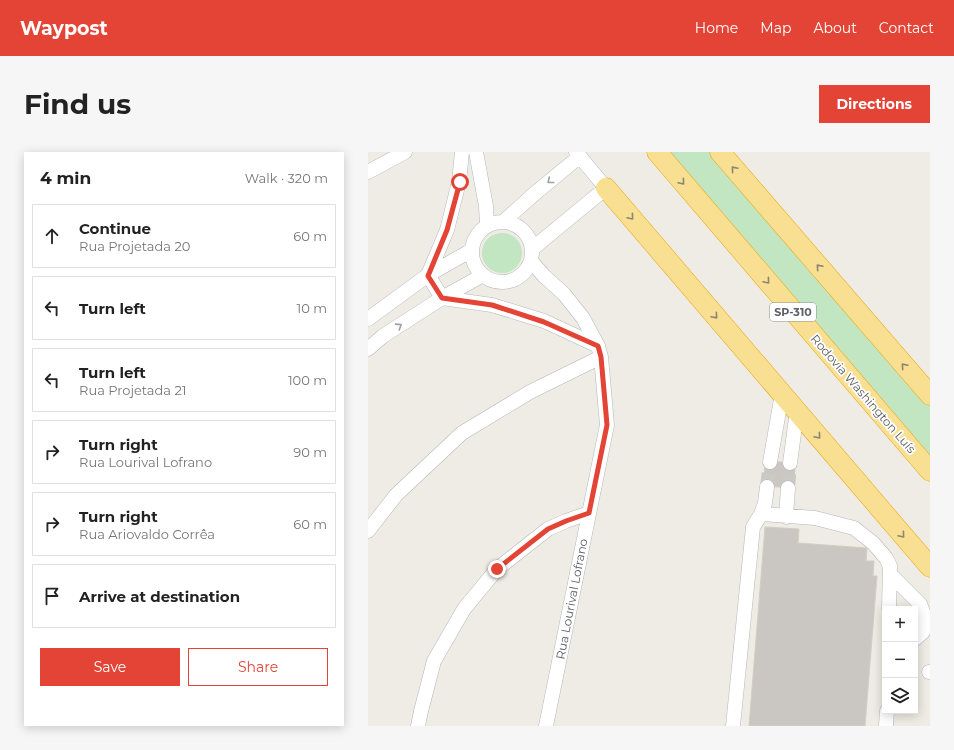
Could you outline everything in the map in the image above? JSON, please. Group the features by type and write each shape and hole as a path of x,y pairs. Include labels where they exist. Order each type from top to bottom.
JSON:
{"highway":[{"name":"Rodovia Washington Luís","path":"657,152 930,471"},
{"path":"720,152 930,395"},
{"path":"606,188 930,567"}],"street":[{"path":"368,172 405,152"},
{"path":"428,276 447,230 460,182 462,152"},
{"path":"476,152 486,206 496,223"},
{"path":"578,154 606,188 530,260 520,277 511,281 501,282 491,280 483,275 476,268 472,250 474,240 479,232 496,223 533,195 578,154"},
{"path":"496,223 514,224 523,230 529,239 530,260"},
{"path":"368,319 428,276 472,250"},
{"name":"Rua Lourival Lofrano","path":"530,260 544,276 564,294 583,318 600,352 607,425 546,726"},
{"path":"368,349 383,336 442,298 483,275"},
{"path":"428,276 442,298 492,305 544,322 600,352"},
{"path":"368,531 396,495 462,433 600,352"},
{"path":"770,462 782,394"},
{"path":"790,463 797,411"},
{"path":"733,726 753,527 761,514 765,503 766,487"},
{"path":"786,517 788,488"},
{"path":"418,726 420,711 434,661 464,609 497,569 548,529 589,513"},
{"path":"761,514 815,518 854,528 873,543 886,558 890,566 889,606"},
{"path":"890,574 920,604 925,617 922,632 918,636"},
{"path":"886,726 887,714"}],"green space":[{"path":"666,152 713,152 930,405 930,458"},
{"path":"506,233 513,236 519,242 522,253 521,261 513,270 506,273 498,273 491,270 483,261 482,249 485,242 494,234"}],"building":[{"path":"765,461 795,463 794,488 764,486"},
{"path":"765,527 799,529 798,543 867,548 866,561 874,561 873,576 877,576 865,726 749,726"}],"tunnel":[{"path":"767,487 770,462"},
{"path":"788,488 790,463"}],"route":[{"path":"460,182 447,230 428,276 442,298 492,305 544,322 598,346 601,357 607,425 589,513 548,529 497,569"}]}
